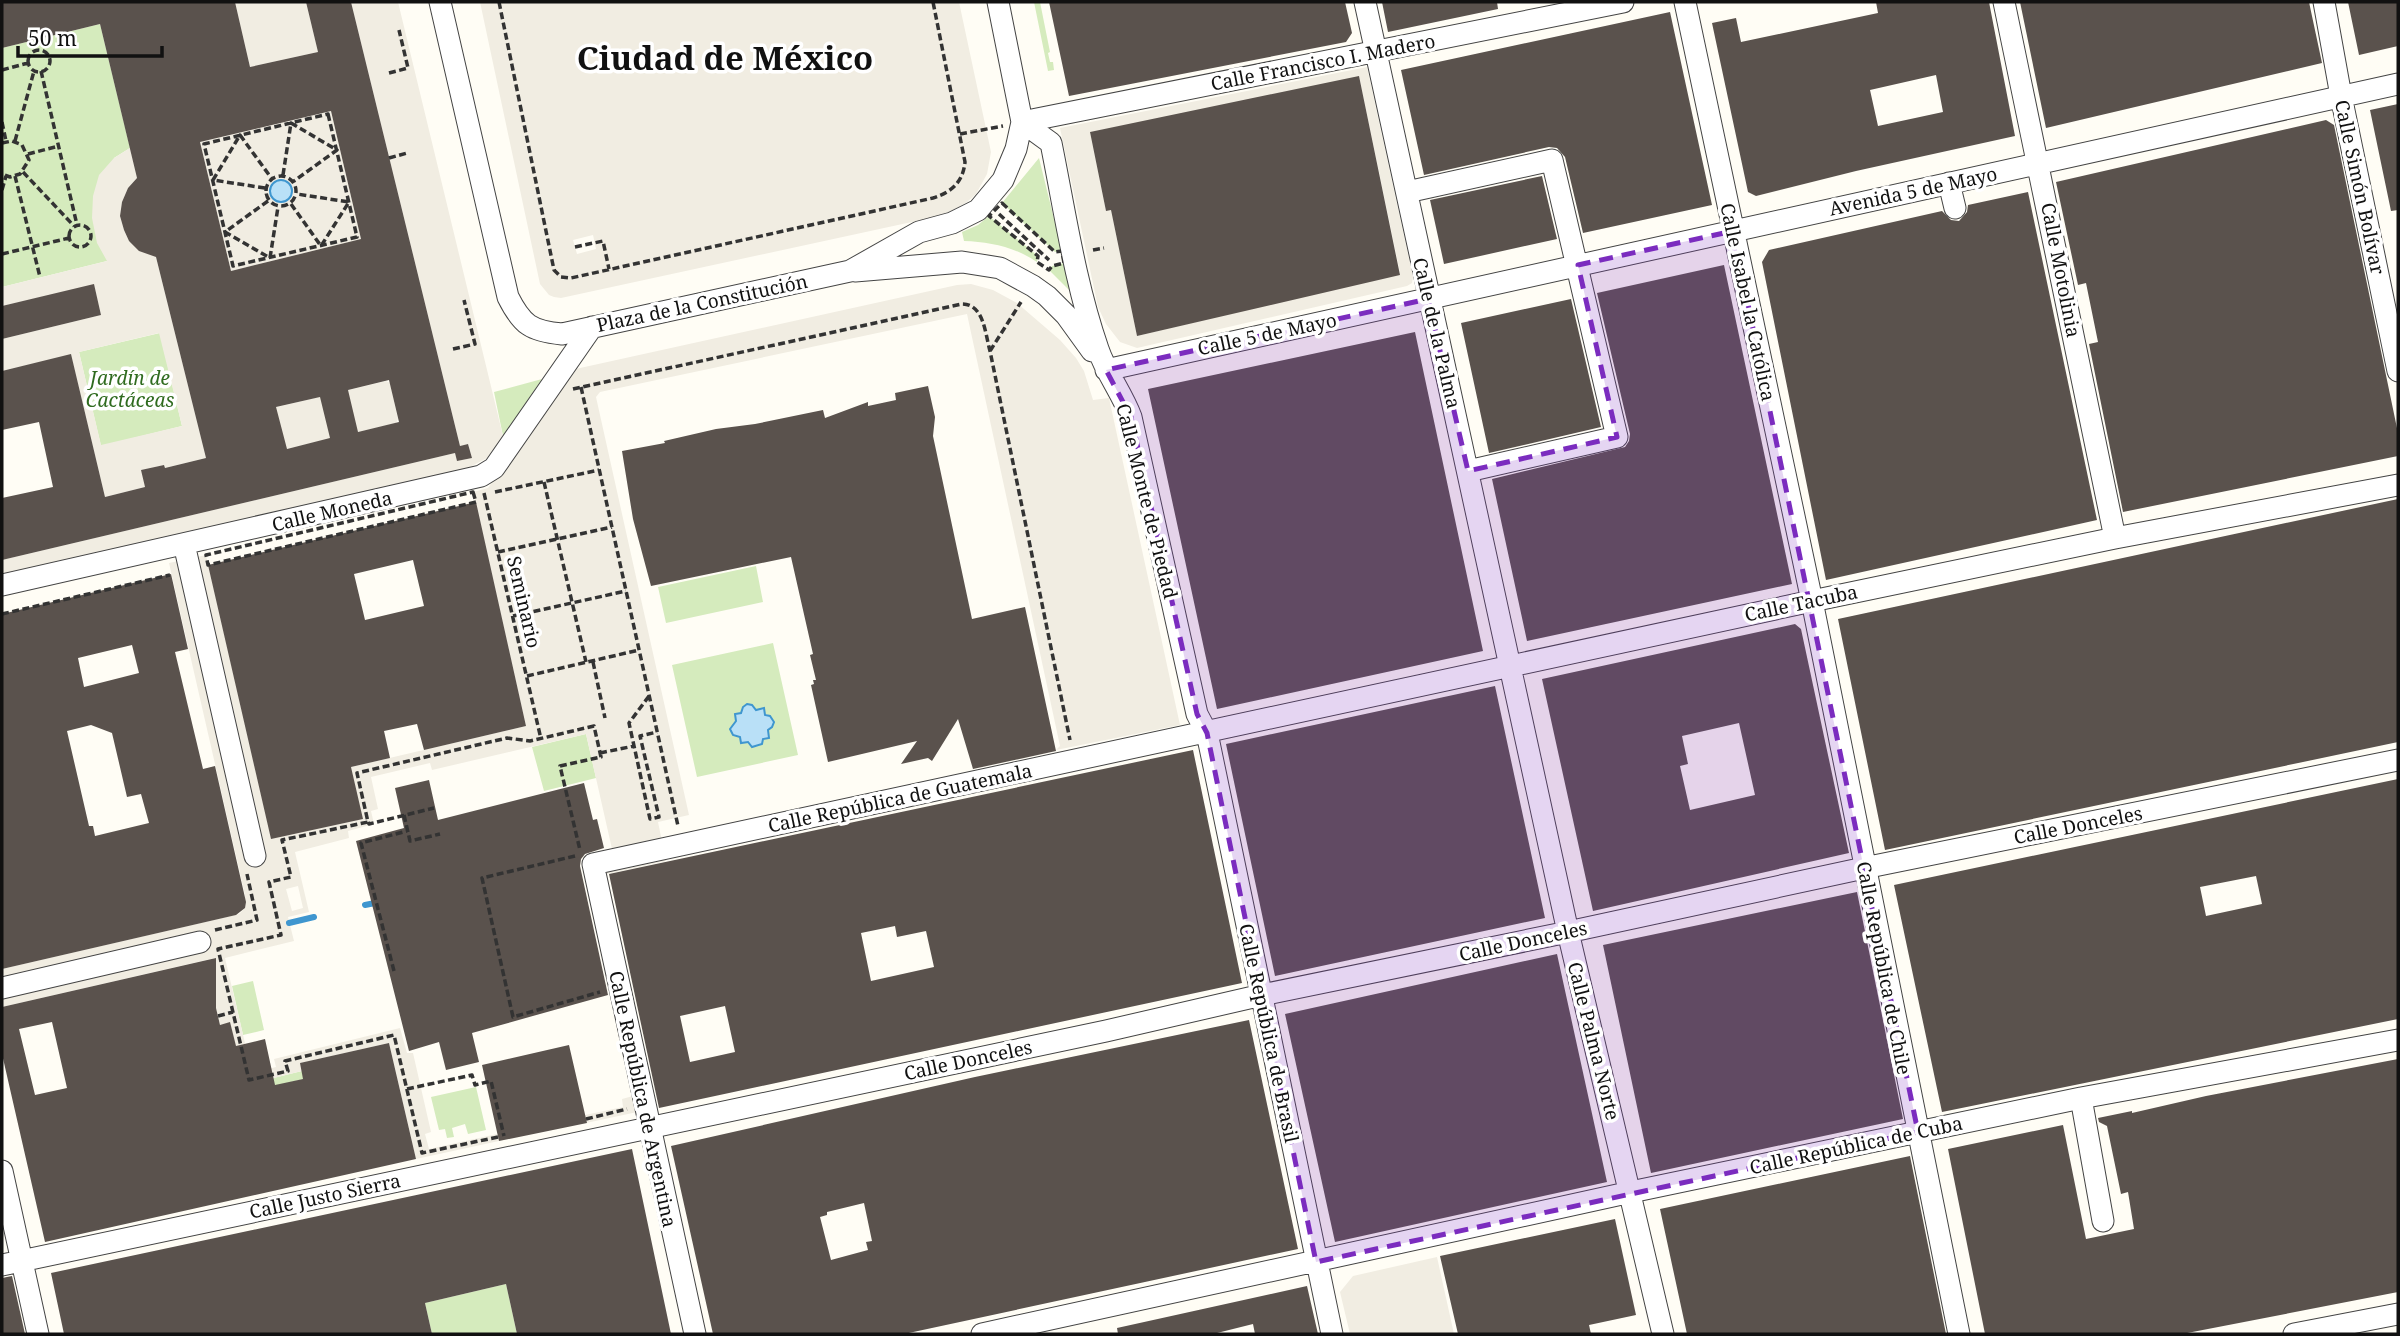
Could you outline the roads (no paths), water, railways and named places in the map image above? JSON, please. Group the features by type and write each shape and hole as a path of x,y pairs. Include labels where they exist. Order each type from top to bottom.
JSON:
{"street":[{"name":"Plaza de la Constitución","path":"440,2 509,297 517,315 527,326 542,332 562,334 850,271 919,232 968,217 990,207 1016,149 1022,122 998,2"},
{"name":"Calle de la Palma","path":"1365,2 1509,664"},
{"name":"Calle Francisco I. Madero","path":"1022,122 1623,2"},
{"name":"Calle Isabel la Católica","path":"1685,2 1812,601"},
{"name":"Calle Motolinia","path":"2004,2 2115,538"},
{"name":"Calle Simón Bolívar","path":"2324,2 2398,371"},
{"name":"Avenida 5 de Mayo","path":"1428,299 2398,84"},
{"name":"Calle Monte de Piedad","path":"1022,122 1051,143 1084,298 1098,350 1106,370 1125,399 1131,417 1197,714 1206,733"},
{"path":"1407,192 1552,160 1617,437 1468,471"},
{"path":"1949,183 1955,208"},
{"path":"850,271 962,262 1000,268 1033,286 1066,314 1106,370"},
{"name":"Calle 5 de Mayo","path":"1106,370 1428,299"},
{"name":"Calle Moneda","path":"2,586 184,544 483,485 592,327"},
{"name":"Calle Tacuba","path":"1206,733 1509,664 2115,538 2398,485"},
{"path":"184,544 255,856"},
{"name":"Calle República de Chile","path":"1812,601 1959,1334"},
{"name":"Calle Palma Norte","path":"1509,664 1568,933 1663,1334"},
{"name":"Calle República de Guatemala","path":"593,864 1206,733"},
{"name":"Calle República de Brasil","path":"1206,733 1332,1334"},
{"name":"Calle Donceles","path":"648,1127 1106,1031 1262,995 1568,933 1864,867 2398,760"},
{"name":"Calle República de Argentina","path":"593,864 695,1334"},
{"path":"2,988 200,942"},
{"name":"Calle República de Cuba","path":"982,1334 1631,1192 2081,1098 2398,1040"},
{"path":"2081,1098 2102,1221"},
{"name":"Calle Justo Sierra","path":"12,1263 648,1127"},
{"path":"2,1171 12,1263 38,1334"},
{"path":"2294,1334 2398,1314"}],"water":[{"path":"277,180 285,180 292,187 292,195 285,202 277,202 270,195 270,187"},
{"path":"747,704 756,710 764,708 765,715 770,716 774,722 768,730 769,738 752,747 748,742 741,743 740,737 733,735 730,729 736,721 735,714 741,713"}],"waterway":[{"path":"365,905 380,902"},
{"path":"289,923 314,917"}],"district":[{"name":"Ciudad de México","path":"725,58"}],"park label":[{"name":"Jardín de Cactáceas","path":"130,389"}]}
